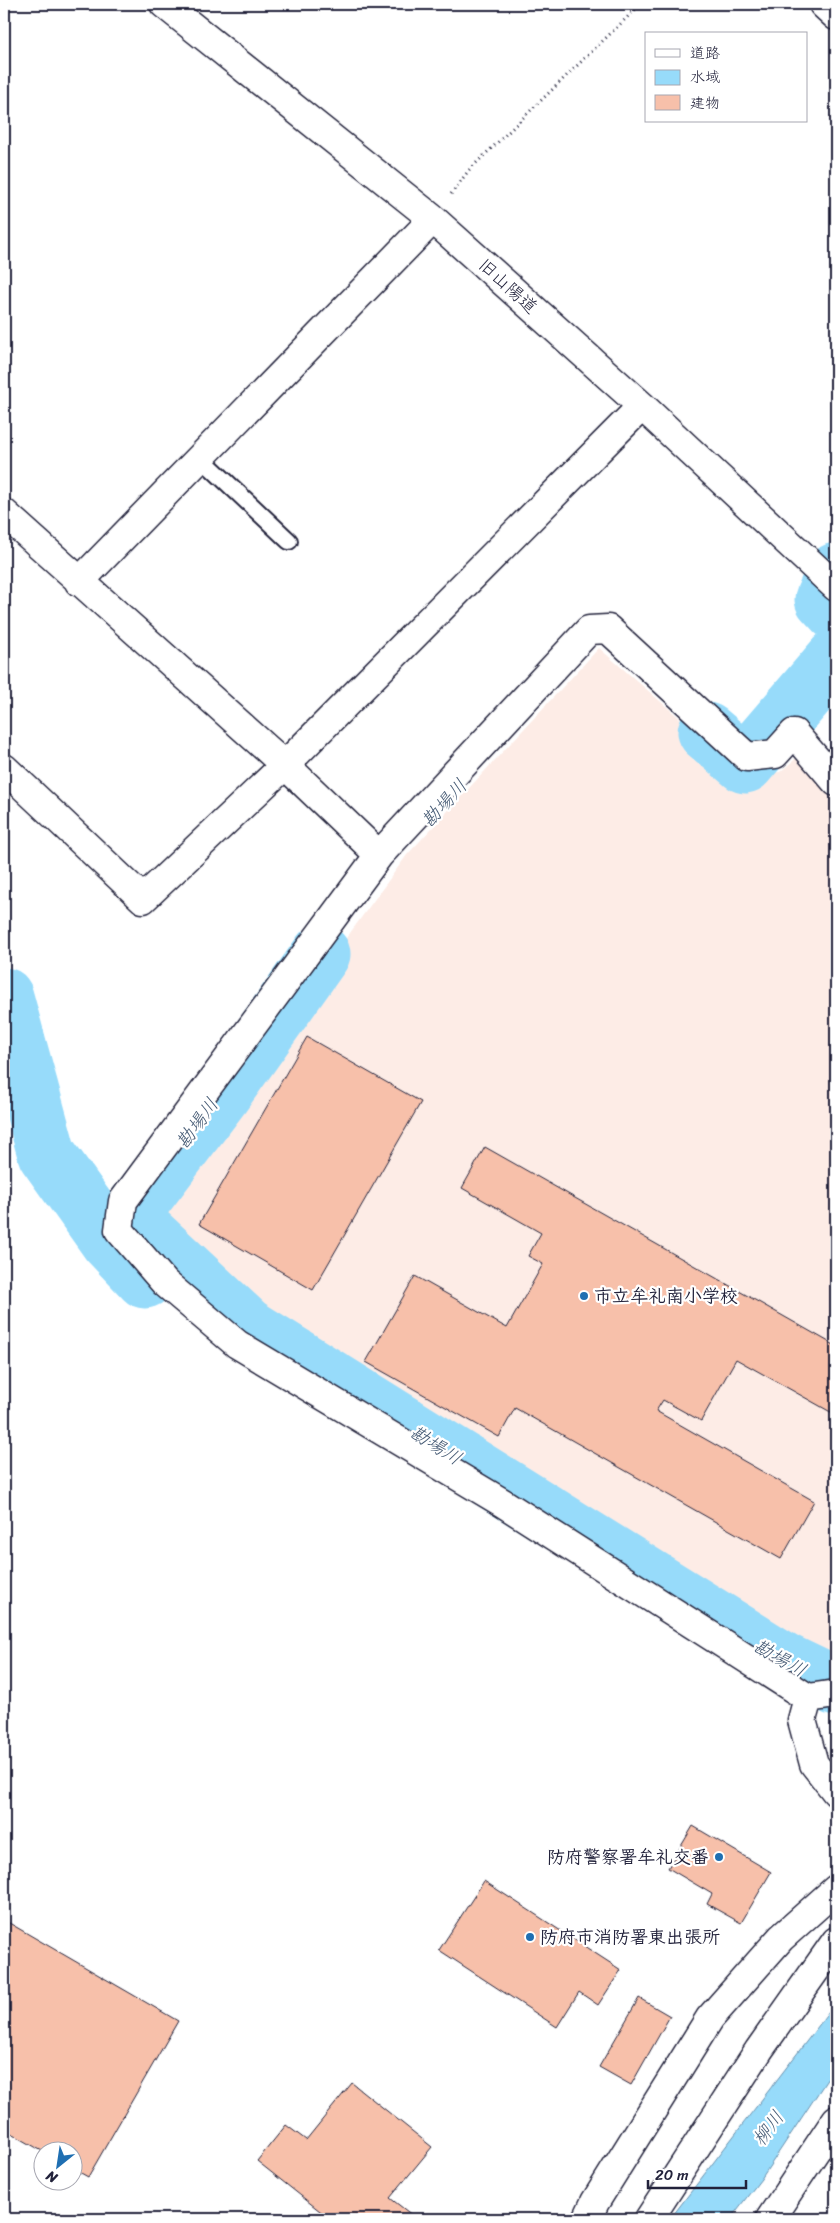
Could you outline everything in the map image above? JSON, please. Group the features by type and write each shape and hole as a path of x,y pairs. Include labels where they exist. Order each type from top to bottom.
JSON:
{"street":[{"name":"旧山陽道","path":"164,4 433,219 642,406 836,587"},
{"path":"823,4 836,16"},
{"path":"79,582 433,219"},
{"path":"4,768 143,899 285,765 642,406"},
{"path":"4,513 285,765 379,855"},
{"path":"836,782 794,734 775,754 747,757 608,628 589,630 379,855 123,1202 119,1230 165,1283 237,1344 503,1503 808,1698 836,1694"},
{"path":"808,1698 802,1720 814,1764 836,1792"},
{"path":"587,2219 595,2202 710,2018 781,1938 836,1889"},
{"path":"649,2219 759,2050 836,1941"},
{"path":"770,2219 836,2120"}],"lane":[{"path":"201,458 289,541"}],"path":[{"path":"433,219 469,170 641,4"}],"shaded area":[{"path":"599,648 744,774 780,772 799,756 836,798 836,1678 794,1665 638,1564 263,1331 188,1266 144,1215 407,855"}],"water":[{"name":"柳川","path":"836,2003 836,2066 761,2179 730,2219 670,2219"}],"building":[{"path":"307,1037 421,1102 313,1290 199,1224"},
{"path":"485,1147 836,1346 836,1415 736,1359 701,1421 663,1400 656,1411 814,1501 781,1559 515,1408 499,1437 366,1362 415,1276 507,1328 543,1264 528,1256 541,1233 462,1188"},
{"path":"693,1826 771,1872 741,1923 707,1904 712,1894 668,1868"},
{"path":"484,1881 621,1970 598,2005 579,1992 557,2027 439,1950"},
{"path":"4,1920 178,2021 88,2177 82,2174 82,2140 32,2140 32,2145 4,2129"},
{"path":"639,1998 670,2016 631,2085 599,2067"},
{"path":"352,2083 432,2147 390,2198 417,2219 330,2219 257,2161 286,2125 306,2140"}],"waterway":[{"name":"勘場川","path":"836,572 824,599 836,612"},
{"name":"勘場川","path":"707,732 745,764 836,658"},
{"name":"勘場川","path":"321,954 221,1095 133,1211 140,1227 247,1327 784,1662 836,1687"},
{"name":"勘場川","path":"4,997 47,1154 109,1241 145,1279"}],"place":[{"name":"市立牟礼南小学校","path":"584,1296"},
{"name":"防府警察署牟礼交番","path":"719,1857"},
{"name":"防府市消防署東出張所","path":"530,1937"}]}
